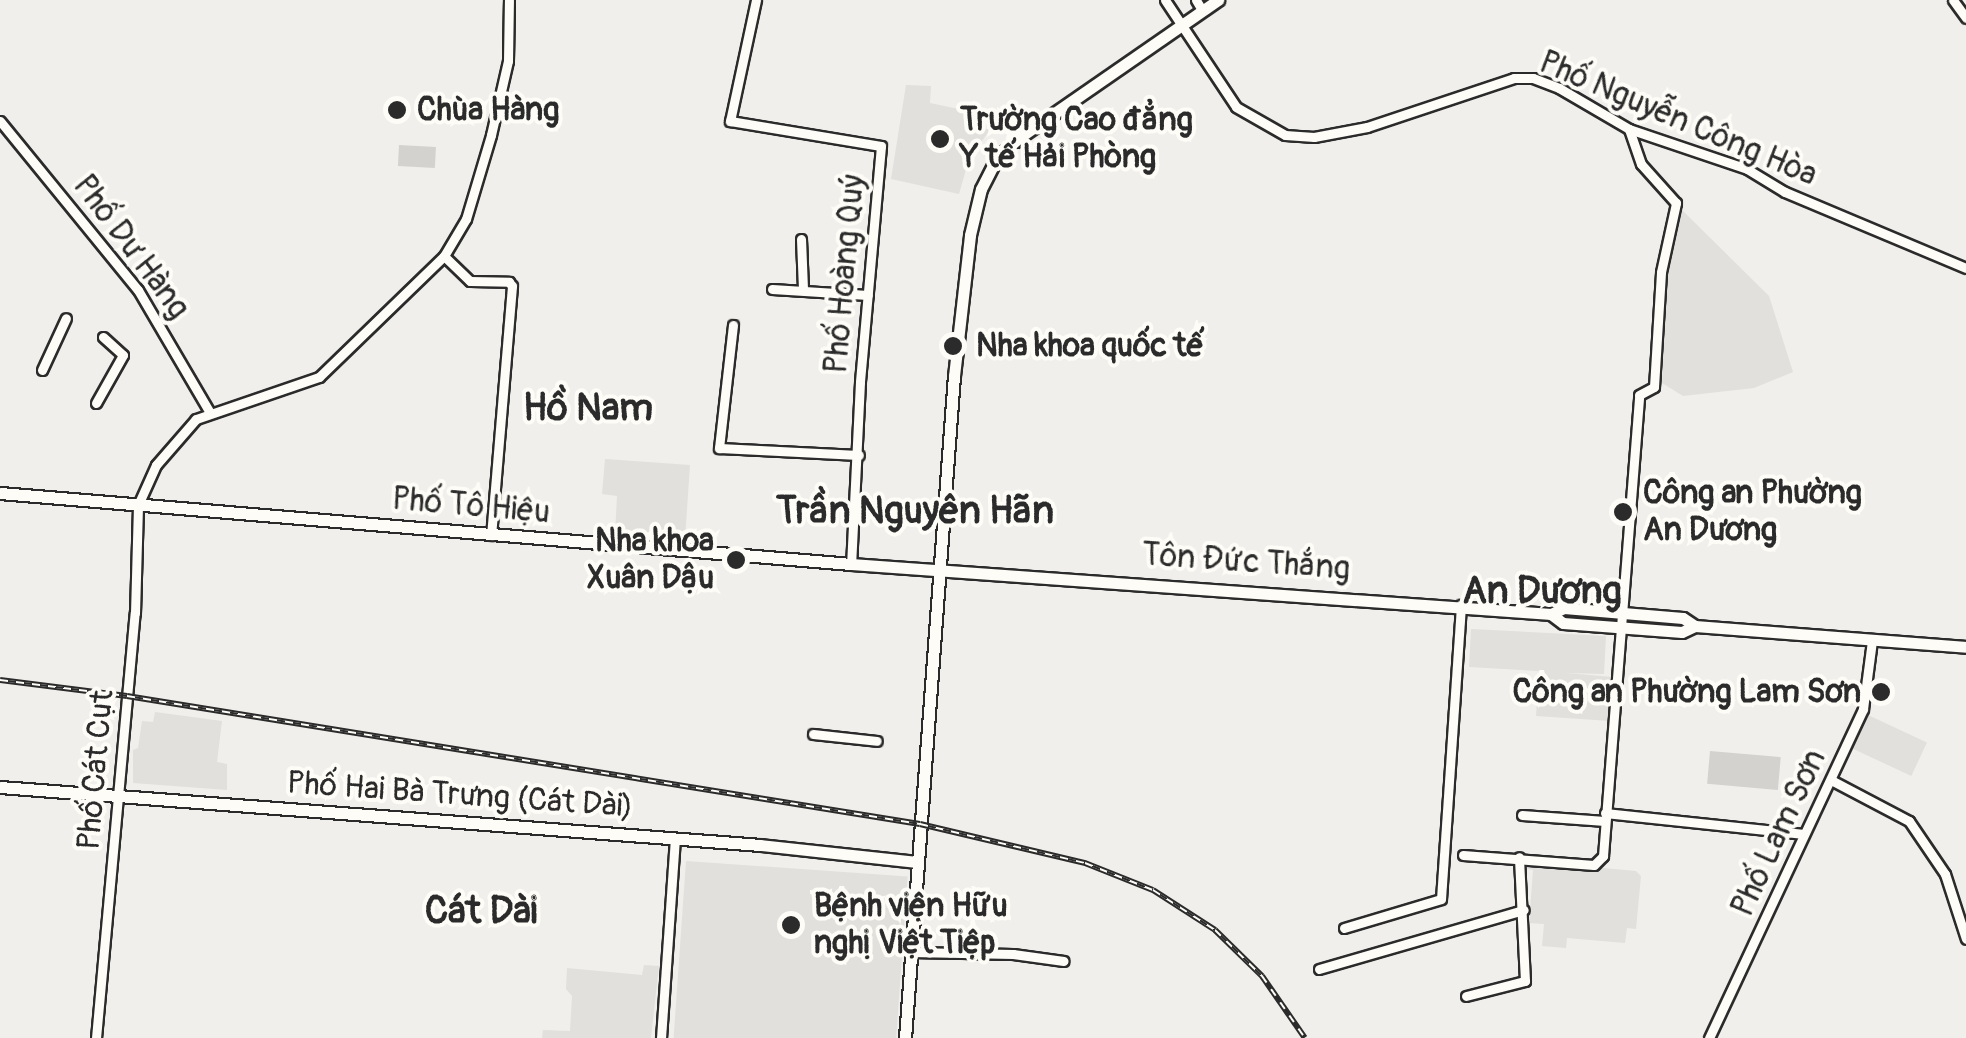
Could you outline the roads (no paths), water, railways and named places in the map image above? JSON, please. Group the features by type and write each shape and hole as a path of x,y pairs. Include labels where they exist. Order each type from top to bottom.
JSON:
{"main road":[{"path":"905,1038 937,568 970,236 981,189 996,159 1020,137 1182,22 1199,5 1218,0"},
{"name":"Phố Tô Hiệu","path":"0,493 937,568"},
{"name":"Tôn Đức Thắng","path":"937,568 1551,614 1564,608 1683,618 1696,626 1966,647"},
{"name":"Tôn Đức Thắng","path":"1551,614 1562,623 1622,628 1682,632 1696,626"},
{"name":"Phố Hai Bà Trưng (Cát Dài)","path":"0,787 675,839 916,862"}],"street":[{"path":"138,505 156,465 184,430 209,411 319,377 444,256 466,219 492,135 508,62 509,0"},
{"name":"Phố Hoàng Quý","path":"756,0 730,120 881,146 852,564"},
{"name":"Phố Nguyễn Công Hòa","path":"1165,0 1236,107 1285,135 1314,137 1367,127 1514,78 1558,88 1629,129 1747,169 1785,192 1966,268"},
{"path":"1953,0 1966,18"},
{"name":"Phố Dư Hàng","path":"0,121 138,290 209,411"},
{"path":"1463,855 1594,864 1603,856 1639,395 1654,387 1662,260 1676,203 1641,164 1629,129"},
{"path":"801,240 803,289"},
{"path":"444,256 470,281 510,282 512,286 491,535"},
{"path":"772,289 868,295"},
{"path":"42,370 66,318"},
{"path":"734,325 719,448 859,455"},
{"path":"96,402 123,355 104,337"},
{"name":"Phố Cát Cụt","path":"96,1038 135,613 138,505"},
{"path":"1344,928 1441,899 1461,605"},
{"name":"Phố Lam Sơn","path":"1709,1038 1863,709 1872,641"},
{"path":"813,734 878,741"},
{"path":"1831,780 1909,821 1945,874 1966,939"},
{"path":"1522,815 1605,817 1804,834"},
{"path":"661,1038 675,839"},
{"path":"1466,996 1525,981 1519,856"},
{"path":"1320,970 1524,910"},
{"path":"910,952 1013,954 1064,961"}],"railway":[{"path":"0,680 127,696 920,824 1085,863 1153,890 1215,930 1262,976 1305,1038"}],"place":[{"name":"Chùa Hàng","path":"397,110"},
{"name":"Trường Cao đẳng Y tế Hải Phòng","path":"940,139"},
{"name":"Nha khoa quốc tế","path":"953,346"},
{"name":"Công an Phường An Dương","path":"1623,512"},
{"name":"Nha khoa Xuân Dậu","path":"736,560"},
{"name":"Công an Phường Lam Sơn","path":"1881,692"},
{"name":"Bệnh viện Hữu nghị Việt Tiệp","path":"791,925"}],"district":[{"name":"Hồ Nam","path":"588,409"},
{"name":"Trần Nguyên Hãn","path":"915,512"},
{"name":"An Dương","path":"1542,592"},
{"name":"Cát Dài","path":"481,912"}]}
